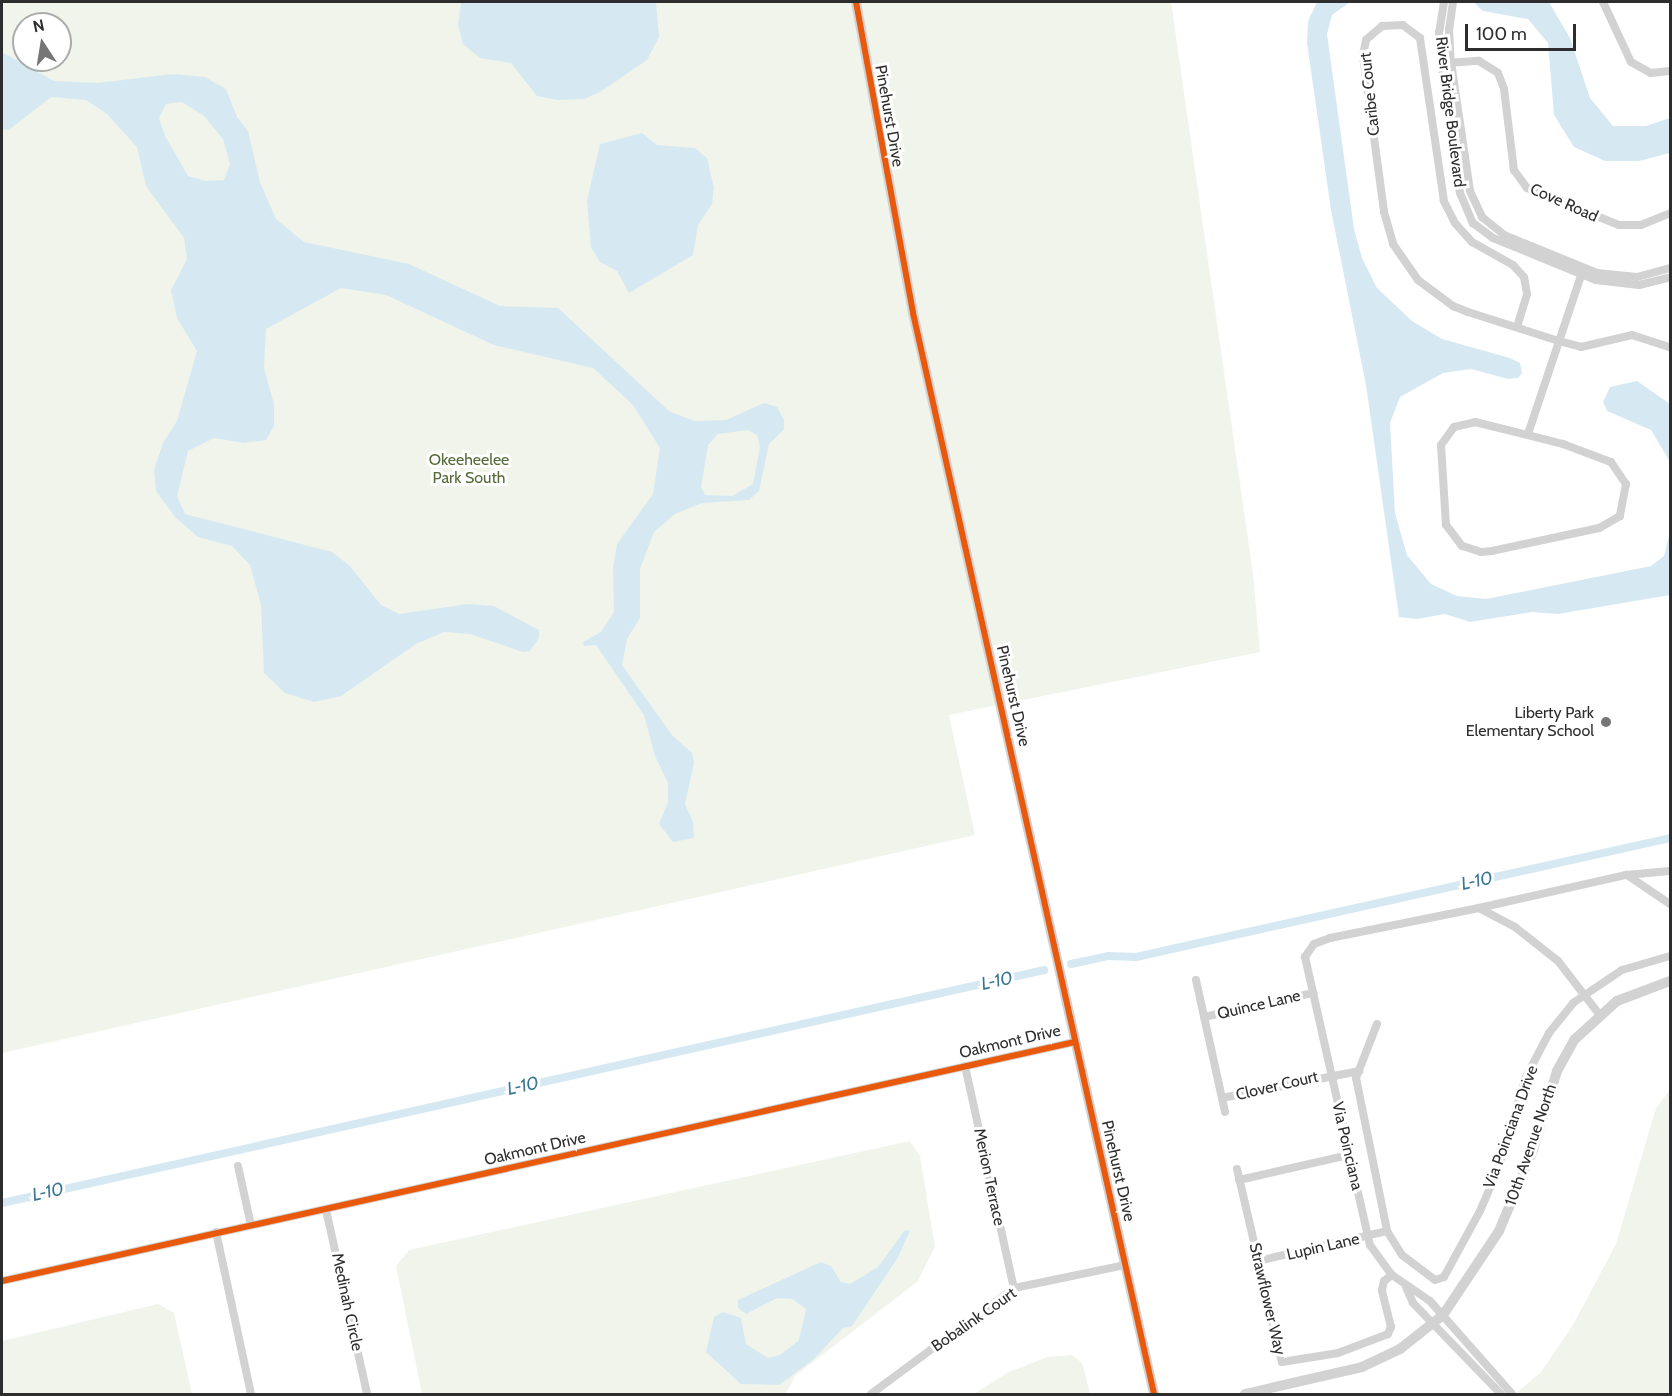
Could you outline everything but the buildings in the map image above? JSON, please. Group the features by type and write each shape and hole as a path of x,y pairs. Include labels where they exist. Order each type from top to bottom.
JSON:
{"street":[{"name":"Pinehurst Drive","path":"856,2 913,313 1154,1395"},
{"name":"River Bridge Boulevard","path":"1444,2 1438,32 1470,191 1482,217 1504,235 1582,272 1639,285 1671,277"},
{"name":"River Bridge Boulevard","path":"1446,63 1453,2"},
{"path":"1603,2 1631,62 1652,73 1671,71"},
{"name":"Caribe Court","path":"1517,327 1527,294 1524,277 1513,265 1472,242 1455,223 1444,201 1420,38 1403,25 1382,26 1366,40 1363,56 1384,212 1393,244 1418,280 1439,297 1517,327 1558,341 1587,348 1632,335 1671,347"},
{"name":"Cove Road","path":"1446,63 1479,61 1490,66 1501,78 1514,170 1527,188 1619,225 1641,225 1671,213"},
{"name":"River Bridge Boulevard","path":"1582,272 1622,277 1646,276 1671,268"},
{"path":"1528,434 1582,272"},
{"path":"1470,422 1528,434 1615,465 1626,483 1623,511 1615,522 1599,528 1486,552 1466,548 1454,538 1446,525 1443,440 1454,427 1470,422"},
{"path":"1313,993 1305,957 1314,944 1626,874 1671,871"},
{"path":"1626,874 1671,904"},
{"path":"1479,908 1515,927 1558,961 1599,1014"},
{"name":"Via Poinciana Drive","path":"1377,1024 1359,1071 1358,1096 1388,1231 1402,1256 1435,1280 1444,1277 1491,1187 1525,1079 1549,1032 1585,994 1622,970 1671,956"},
{"path":"1196,980 1226,1112"},
{"name":"10th Avenue North","path":"1245,1395 1272,1391 1362,1367 1400,1349 1443,1315 1488,1252 1512,1204 1565,1055 1599,1014 1633,992 1671,981"},
{"name":"Quince Lane","path":"1204,1017 1313,993"},
{"name":"Via Poinciana","path":"1313,993 1367,1237 1375,1255 1406,1287 1430,1301 1512,1395"},
{"name":"Oakmont Drive","path":"2,1281 1075,1042"},
{"name":"Merion Terrace","path":"965,1066 1014,1288"},
{"path":"1331,1074 1359,1071"},
{"name":"Clover Court","path":"1222,1098 1331,1074"},
{"path":"1239,1180 1349,1155"},
{"path":"238,1166 251,1225"},
{"name":"Strawflower Way","path":"1237,1168 1279,1357 1286,1364 1362,1346 1388,1334 1391,1327 1382,1290 1384,1281 1392,1275"},
{"name":"Medinah Circle","path":"326,1210 367,1395"},
{"name":"Lupin Lane","path":"1258,1261 1388,1231"},
{"path":"216,1232 251,1395"},
{"name":"Bobalink Court","path":"871,1395 1014,1288 1125,1265"},
{"name":"Via Poinciana","path":"1406,1287 1413,1303 1502,1395"}],"green space":[{"name":"Okeeheelee Park South","path":"2,2 1171,2 1253,574 1260,652 949,715 975,835 2,1053"},
{"path":"1670,1090 1670,1394 1515,1394 1541,1372 1573,1325 1616,1244 1656,1108"},
{"path":"910,1141 920,1156 935,1247 917,1282 796,1375 785,1394 422,1394 396,1266 409,1250"},
{"path":"158,1304 174,1313 192,1394 2,1394 2,1341"},
{"path":"1072,1355 1082,1363 1090,1394 974,1394 1007,1373 1047,1357"}],"shaded area":[{"path":"461,2 656,2 659,37 647,60 600,92 584,99 558,100 537,96 511,63 480,58 463,44 458,25"},
{"path":"1317,2 1350,2 1332,15 1327,34 1354,229 1362,258 1377,288 1412,321 1442,339 1510,358 1520,363 1522,373 1518,378 1508,379 1471,369 1443,373 1400,397 1390,423 1395,513 1407,555 1431,584 1457,596 1486,599 1651,566 1664,556 1670,532 1670,595 1558,614 1532,612 1470,622 1445,614 1417,619 1399,617 1366,385 1331,210 1307,43 1308,21"},
{"path":"1473,2 1549,2 1570,38 1590,98 1613,126 1646,126 1670,118 1670,153 1639,161 1605,161 1574,147 1554,115 1548,43 1528,19 1483,11"},
{"path":"2,52 12,58 12,72 38,72 54,81 98,83 172,74 205,77 226,89 237,117 248,131 260,182 276,219 304,242 409,264 500,306 558,308 669,411 694,421 726,420 764,403 777,407 784,420 784,429 769,444 759,491 749,500 702,503 675,514 654,532 640,569 640,618 627,639 622,665 672,735 692,753 694,763 685,804 693,822 694,838 673,842 659,824 668,802 668,783 655,756 644,715 596,645 584,646 583,642 601,632 614,612 613,568 617,544 653,494 660,448 633,405 593,368 494,345 386,295 341,288 266,329 264,368 274,404 274,426 266,440 244,443 214,438 188,451 177,496 185,514 332,552 350,566 381,605 399,614 468,604 494,606 539,630 539,638 530,651 523,652 470,634 444,632 416,644 341,696 314,702 285,693 264,673 261,605 250,565 232,546 198,537 175,517 156,491 154,470 163,443 177,421 197,351 177,318 171,290 187,259 184,238 146,186 137,147 107,114 86,100 51,97 9,130 2,129","holes":["182,102 204,116 223,139 230,164 224,180 206,181 188,176 165,136 159,118 166,104","748,430 757,435 760,447 753,484 732,496 705,495 701,487 708,445 718,434"]},
{"path":"642,133 657,145 695,148 707,158 714,188 712,204 698,225 693,255 629,293 617,271 600,262 591,247 587,201 600,144"},
{"path":"1637,381 1670,404 1670,462 1651,430 1607,411 1603,402 1610,387"},
{"path":"905,1230 910,1231 897,1259 852,1326 843,1328 814,1359 779,1385 741,1384 706,1352 714,1317 723,1312 741,1318 746,1344 768,1358 780,1355 799,1340 806,1309 792,1299 777,1298 746,1314 738,1308 738,1300 821,1262 831,1266 841,1282 850,1284 878,1267"}],"waterway":[{"name":"L-10","path":"1071,964 1108,956 1136,957 1670,838"},
{"name":"L-10","path":"2,1203 1044,970"}],"cycle path":[{"path":"856,2 913,313 1154,1394"},
{"path":"2,1281 1075,1042"}],"place":[{"name":"Liberty Park Elementary School","path":"1606,722"}]}
